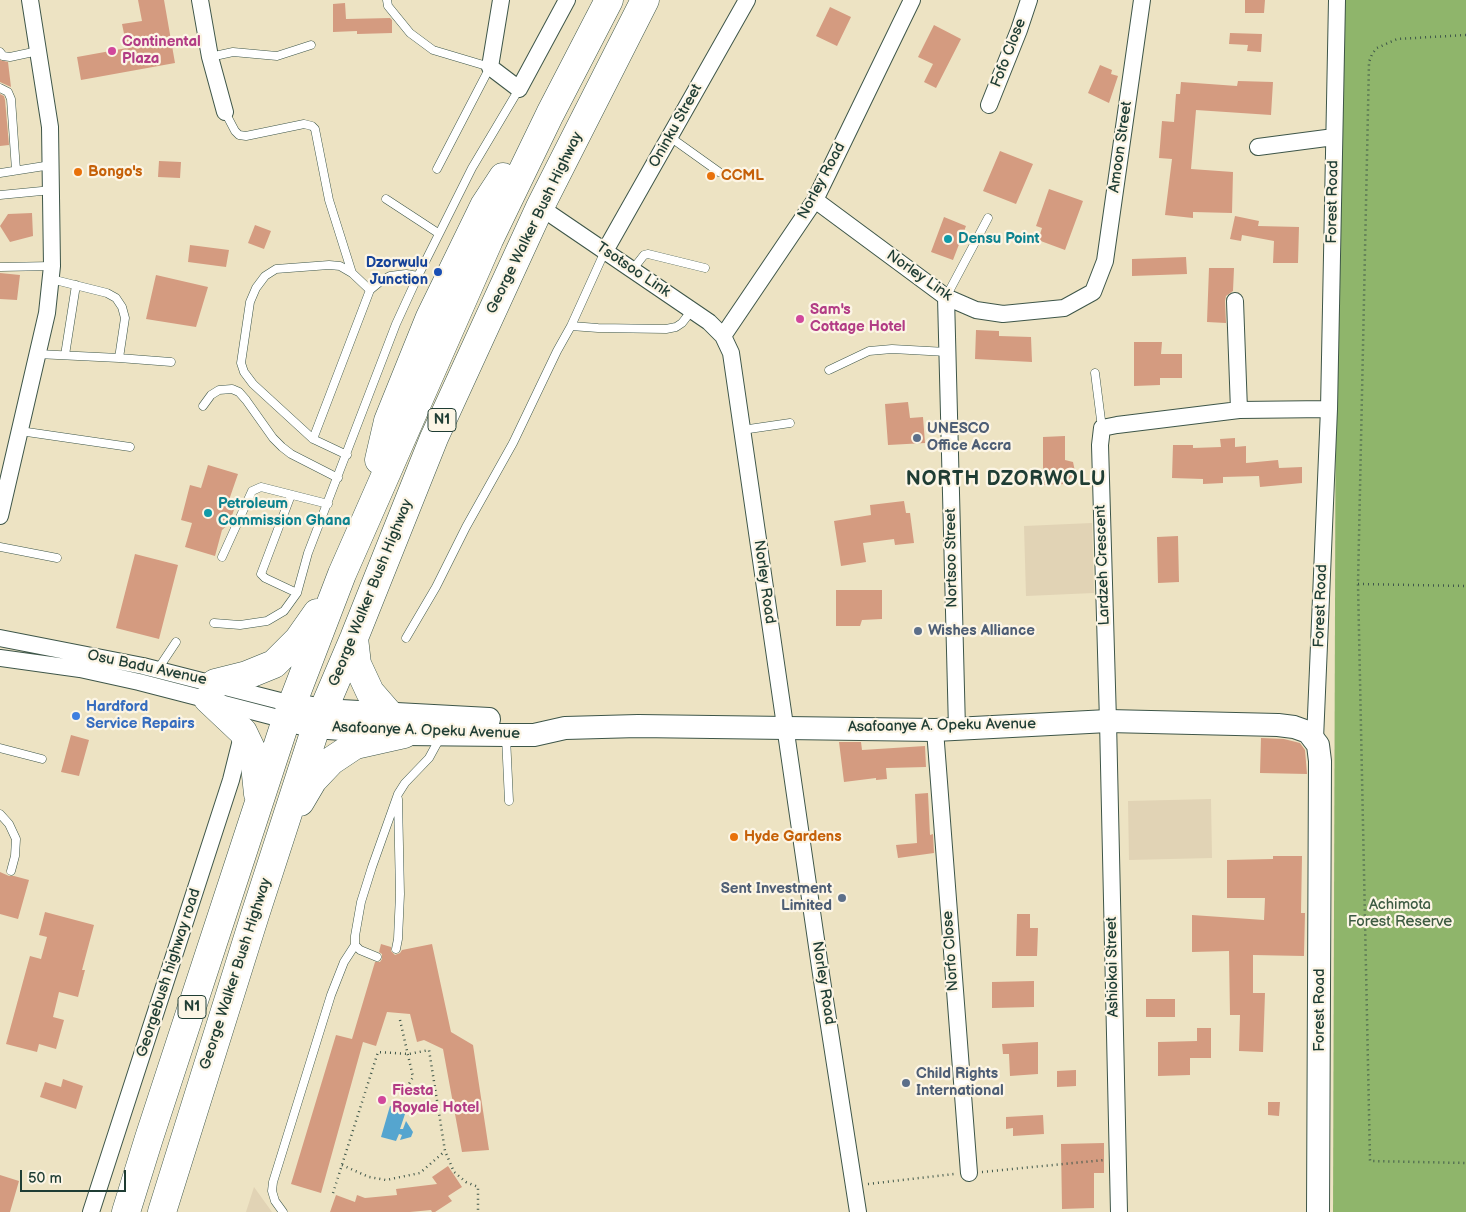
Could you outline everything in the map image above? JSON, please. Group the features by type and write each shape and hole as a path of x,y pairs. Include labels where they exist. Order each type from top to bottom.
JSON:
{"highway":[{"name":"George Walker Bush Highway","path":"126,1212 289,712 342,574 368,515 388,421 430,317 493,190 550,114 609,0"},
{"name":"George Walker Bush Highway","path":"162,1212 280,836 319,719 354,638 434,438 540,207 645,0"},
{"path":"259,803 254,755 243,732 212,691 274,664 298,640 342,574"},
{"path":"280,836 313,780 331,761 397,724 366,685 357,664 354,638"},
{"path":"179,1212 236,1033 243,1000 255,915"}],"main road":[{"name":"Asafoanye A. Opeku Avenue","path":"289,712 319,719 397,724 506,720 535,722 565,728"},
{"name":"Asafoanye A. Opeku Avenue","path":"397,724 442,733 534,735 565,728 638,726 946,729 1108,721 1294,726 1308,732 1315,739"},
{"name":"Forest Road","path":"1315,739 1318,745 1320,762 1318,1212"}],"street":[{"path":"0,516 4,484 20,431 46,313 51,272 52,190 50,127 30,0"},
{"path":"200,0 210,57 224,112"},
{"path":"501,0 490,67 519,89 567,0"},
{"name":"Oninku Street","path":"605,251 747,0"},
{"name":"Norley Road","path":"858,1212 821,974 731,353 723,336 815,200 912,0"},
{"name":"Fofo Close","path":"989,105 1029,0"},
{"name":"Amoon Street","path":"1094,292 1105,261 1142,0"},
{"name":"Forest Road","path":"1315,739 1329,408 1336,0"},
{"path":"1258,146 1334,137"},
{"name":"Norley Link","path":"815,200 946,297 976,310 1003,314 1064,308 1094,292"},
{"name":"Tsotsoo Link","path":"540,207 692,310 709,322 723,336"},
{"name":"Nortsoo Street","path":"946,297 946,729"},
{"path":"1235,301 1239,410"},
{"path":"1102,428 1117,424 1239,410 1329,408"},
{"name":"Lardzeh Crescent","path":"1102,428 1100,445 1108,721"},
{"name":"Osu Badu Avenue","path":"0,638 158,669 212,691"},
{"name":"Osu Badu Avenue","path":"0,658 212,691 289,712"},
{"name":"Ashiokai Street","path":"1108,721 1119,1212"},
{"name":"Norfo Close","path":"946,729 969,1173"},
{"name":"Georgebush highway road","path":"91,1212 231,780 243,732"}],"lane":[{"path":"387,0 388,6 410,33 433,50 490,67 437,169"},
{"path":"210,57 233,52 277,56 312,45"},
{"path":"0,52 3,56 10,57 38,52"},
{"path":"0,88 8,92 11,98 16,170"},
{"path":"214,623 240,626 267,621 284,611 297,593 308,553 396,324 438,233 472,168 519,89"},
{"path":"224,112 239,135 246,136 304,124 315,129 329,200 352,273"},
{"path":"670,137 719,172"},
{"path":"0,173 51,165"},
{"path":"0,194 52,190"},
{"path":"386,199 438,233"},
{"path":"946,297 988,218"},
{"path":"406,638 436,587 466,526 513,443 571,326 605,251"},
{"path":"633,269 644,255 648,254 705,268"},
{"path":"347,455 313,439 253,384 244,372 241,363 250,302 256,288 265,276 276,269 340,266 352,273 370,290"},
{"path":"0,267 51,272 76,285 106,292 116,298 122,307 125,318 119,358"},
{"path":"313,439 370,290 390,276 406,274 418,276"},
{"path":"64,355 76,285"},
{"path":"571,326 666,329 676,327 682,323 692,310"},
{"path":"829,370 869,351 892,349 947,352"},
{"path":"37,354 171,362"},
{"path":"1095,373 1102,428"},
{"path":"203,406 207,399 219,390 232,388 239,392 246,400 273,438 282,447 291,454 338,478"},
{"path":"742,430 790,423"},
{"path":"20,431 130,447"},
{"path":"222,557 252,491 261,487 328,504"},
{"path":"291,495 261,574 265,578 297,593"},
{"path":"0,547 57,558"},
{"path":"158,669 176,642"},
{"path":"283,1212 275,1201 272,1191 273,1182 332,995 344,962 355,944 361,902 372,867 398,794 405,783 429,758 442,733"},
{"path":"506,735 509,801"},
{"path":"0,748 42,759"},
{"path":"396,949 400,894 398,794"},
{"path":"0,814 9,824 16,838 15,856 11,871"},
{"path":"355,944 360,950 377,957"}],"path":[{"path":"1466,35 1398,39 1377,48 1369,62 1358,584 1370,1162 1466,1163"},
{"path":"1358,584 1466,586"},
{"path":"400,1020 413,1077 401,1098"},
{"path":"333,1193 378,1052 408,1054 429,1050 445,1151 454,1172 466,1182 478,1187 478,1212"},
{"path":"342,1165 369,1177 386,1180 420,1174 445,1151"},
{"path":"855,1185 1118,1159"}],"shaded area":[{"path":"1092,523 1094,593 1026,596 1024,526"},
{"path":"1211,799 1212,858 1129,860 1128,801"},
{"path":"254,1187 272,1212 246,1212"}],"green space":[{"name":"Achimota Forest Reserve","path":"1337,0 1466,0 1466,1212 1333,1212"}],"water":[{"path":"390,1106 406,1111 400,1129 403,1129 406,1121 413,1132 411,1137 400,1140 402,1135 399,1134 396,1141 381,1137"}],"building":[{"path":"138,0 164,0 175,63 81,80 77,57 127,48 122,24 142,21"},
{"path":"1245,0 1265,0 1264,13 1245,13"},
{"path":"345,3 346,19 390,18 392,20 392,33 357,34 357,31 333,32 333,4"},
{"path":"830,7 851,17 837,46 816,36"},
{"path":"934,25 961,39 936,88 924,82 933,64 918,57"},
{"path":"1230,33 1262,34 1261,52 1247,51 1248,45 1229,44"},
{"path":"0,60 8,62 11,87 0,82"},
{"path":"1100,65 1112,70 1111,74 1118,76 1109,103 1088,93"},
{"path":"1238,81 1273,82 1271,115 1196,110 1191,169 1233,172 1232,213 1193,212 1193,218 1165,215 1172,159 1159,158 1162,121 1174,122 1176,94 1180,94 1181,82 1237,86"},
{"path":"0,94 4,96 5,100 9,145 0,146"},
{"path":"1000,151 1033,164 1016,204 983,191"},
{"path":"159,161 181,162 180,178 158,177"},
{"path":"1049,189 1083,201 1065,250 1038,240 1042,228 1036,226"},
{"path":"32,213 33,236 10,242 0,226 8,214"},
{"path":"1235,216 1259,221 1258,226 1299,227 1298,263 1273,263 1274,241 1242,235 1241,241 1230,239"},
{"name":"Densu Point","path":"944,217 966,226 953,260 931,252"},
{"path":"255,225 271,231 264,249 248,243"},
{"path":"190,245 229,250 226,267 188,262"},
{"path":"1186,257 1187,274 1132,276 1132,259"},
{"path":"1209,268 1234,268 1233,291 1226,296 1225,301 1226,323 1207,322"},
{"path":"0,273 20,275 17,300 0,299"},
{"path":"156,275 208,287 196,327 146,319"},
{"path":"976,330 999,331 999,336 1031,337 1032,362 975,359"},
{"path":"1134,342 1162,342 1161,354 1182,354 1182,378 1160,378 1160,385 1134,386"},
{"path":"908,402 910,418 923,417 925,443 888,445 885,404"},
{"path":"1065,436 1065,460 1073,462 1076,476 1070,478 1067,484 1043,485 1043,437"},
{"path":"1235,438 1235,447 1246,446 1246,463 1278,460 1279,468 1302,467 1302,483 1260,487 1259,476 1223,477 1223,483 1203,484 1203,479 1172,478 1173,445 1193,445 1193,448 1221,447 1220,439"},
{"name":"Petroleum Commission Ghana","path":"208,465 238,474 229,500 235,507 229,524 222,530 215,556 185,547 192,523 181,520 190,485 201,488"},
{"path":"904,501 906,513 910,513 914,543 895,545 894,539 863,543 866,562 841,566 834,521 871,515 870,505"},
{"path":"1178,536 1179,582 1158,583 1157,537"},
{"path":"135,554 178,565 159,639 116,628"},
{"path":"836,590 882,590 882,619 862,620 860,626 836,626"},
{"path":"71,735 89,740 79,776 61,772"},
{"path":"1261,738 1284,739 1300,743 1305,750 1307,774 1260,773"},
{"path":"839,742 861,742 862,750 925,746 926,767 886,768 887,779 876,780 876,778 844,782"},
{"path":"928,793 930,835 933,834 934,853 898,858 896,845 917,843 915,794"},
{"path":"1273,856 1302,856 1301,913 1305,913 1304,956 1253,955 1253,993 1265,993 1263,1052 1239,1051 1240,1015 1230,1015 1229,951 1192,952 1192,915 1264,920 1265,898 1227,898 1227,860 1273,859"},
{"path":"0,872 29,880 18,919 0,914"},
{"path":"45,912 94,925 82,970 85,970 78,997 59,992 53,1017 64,1020 56,1049 39,1044 37,1052 6,1044 30,956 41,959 47,937 39,935"},
{"path":"1017,914 1030,914 1030,928 1038,928 1037,956 1016,956"},
{"path":"381,944 391,947 391,951 395,955 402,950 432,944 451,1032 473,1045 489,1150 462,1152 443,1049 424,1040 417,1042 410,1014 387,1012 376,1046 363,1042 321,1193 291,1184 336,1035 352,1039 375,962 380,962 382,959 382,954 379,952"},
{"path":"1034,981 1034,1007 992,1008 992,982"},
{"path":"1146,999 1175,999 1175,1017 1146,1017"},
{"path":"1197,1028 1211,1028 1211,1058 1190,1058 1190,1075 1158,1076 1158,1042 1197,1041"},
{"path":"1038,1042 1038,1074 1010,1076 1009,1054 1003,1054 1002,1044"},
{"path":"1076,1070 1076,1086 1057,1087 1057,1071"},
{"path":"63,1079 83,1086 76,1109 40,1097 45,1082 61,1087"},
{"path":"1268,1102 1280,1102 1279,1116 1268,1115"},
{"path":"1043,1115 1044,1134 1013,1136 1013,1128 1006,1129 1006,1117"},
{"path":"1104,1143 1104,1173 1094,1173 1094,1208 1062,1209 1061,1144"},
{"path":"448,1166 462,1187 448,1196 452,1201 435,1212 431,1210 410,1212 330,1212 336,1195 355,1202 357,1195 365,1198 397,1195 396,1189 437,1184 432,1177"},
{"path":"0,1175 19,1181 10,1212 0,1212"}],"place":[{"name":"Continental Plaza","path":"112,51"},
{"name":"Bongo's","path":"78,172"},
{"name":"CCML","path":"711,176"},
{"name":"Densu Point","path":"948,239"},
{"name":"Dzorwulu Junction","path":"438,272"},
{"name":"Sam's Cottage Hotel","path":"800,319"},
{"name":"UNESCO Office Accra","path":"917,438"},
{"name":"Petroleum Commission Ghana","path":"208,513"},
{"name":"Wishes Alliance","path":"918,631"},
{"name":"Hardford Service Repairs","path":"76,716"},
{"name":"Hyde Gardens","path":"734,837"},
{"name":"Sent Investment Limited","path":"842,898"},
{"name":"Child Rights International","path":"906,1083"},
{"name":"Fiesta Royale Hotel","path":"382,1100"}],"district":[{"name":"NORTH DZORWOLU","path":"1006,480"}]}
